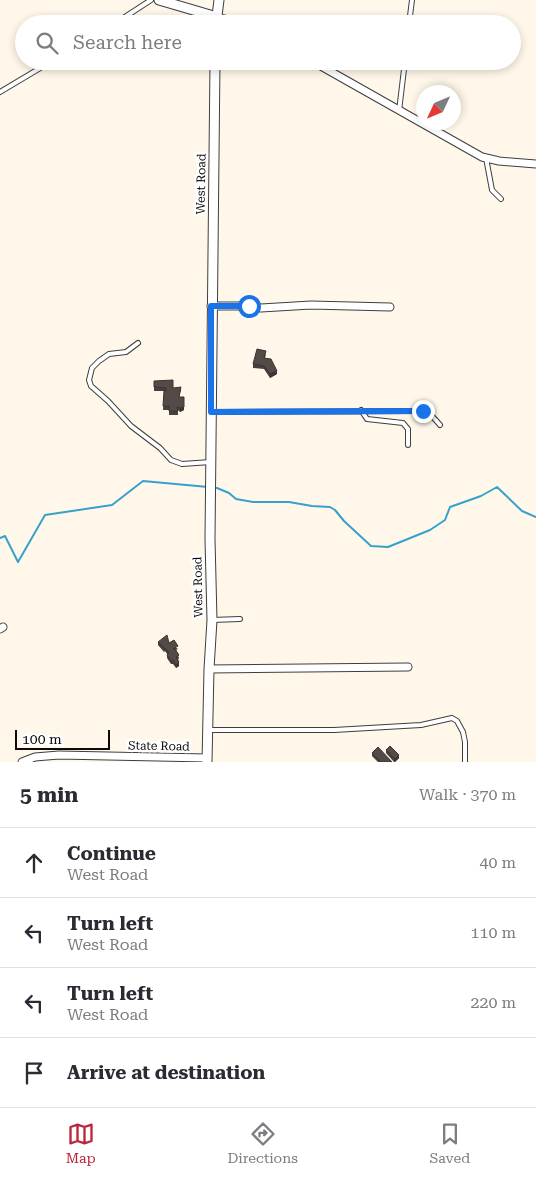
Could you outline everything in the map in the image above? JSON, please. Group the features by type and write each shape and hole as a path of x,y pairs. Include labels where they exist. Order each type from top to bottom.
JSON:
{"street":[{"path":"158,0 202,15"},
{"path":"218,15 220,0"},
{"name":"West Road","path":"207,760 208,669 212,620 210,569 211,306 215,70"},
{"path":"328,70 467,150 486,158 536,164"},
{"path":"211,306 249,306 261,308 319,305 390,307"},
{"path":"208,669 408,667"},
{"name":"State Road","path":"22,762 35,757 60,755 207,760"}],"lane":[{"path":"128,15 151,0"},
{"path":"410,15 412,0"},
{"path":"0,92 37,70"},
{"path":"399,111 404,70"},
{"path":"486,158 492,190 502,199"},
{"path":"138,343 126,352 109,354 99,361 92,368 89,380 91,386 108,401 130,426 160,448 171,460 182,464 211,462"},
{"path":"361,410 367,419 403,423 408,429 408,446"},
{"path":"211,412 423,411 431,415 440,425"},
{"path":"212,620 240,619"},
{"path":"208,730 334,730 421,725 452,718 457,721 463,732 465,762"}],"building":[{"path":"257,349 266,351 264,358 271,359 277,371 270,374 264,366 253,364"},
{"path":"173,380 173,388 181,387 179,397 184,397 184,407 177,407 178,411 169,411 169,406 163,406 166,388 154,387 154,381"},
{"path":"167,635 169,643 174,640 178,646 173,649 179,655 176,657 179,662 176,665 167,655 169,653 158,642"},
{"path":"390,746 399,755 395,759 386,750"},
{"path":"378,747 392,762 381,762 372,753"}],"waterway":[{"path":"0,538 5,536 18,562 45,515 112,505 143,481 208,487"},
{"path":"212,488 229,493 236,499 253,502 289,502 330,507 371,546 388,547 430,530 445,520 450,507 481,496 497,487 522,511 536,517"}],"route":[{"path":"249,306 211,306 211,412 423,411"}]}
